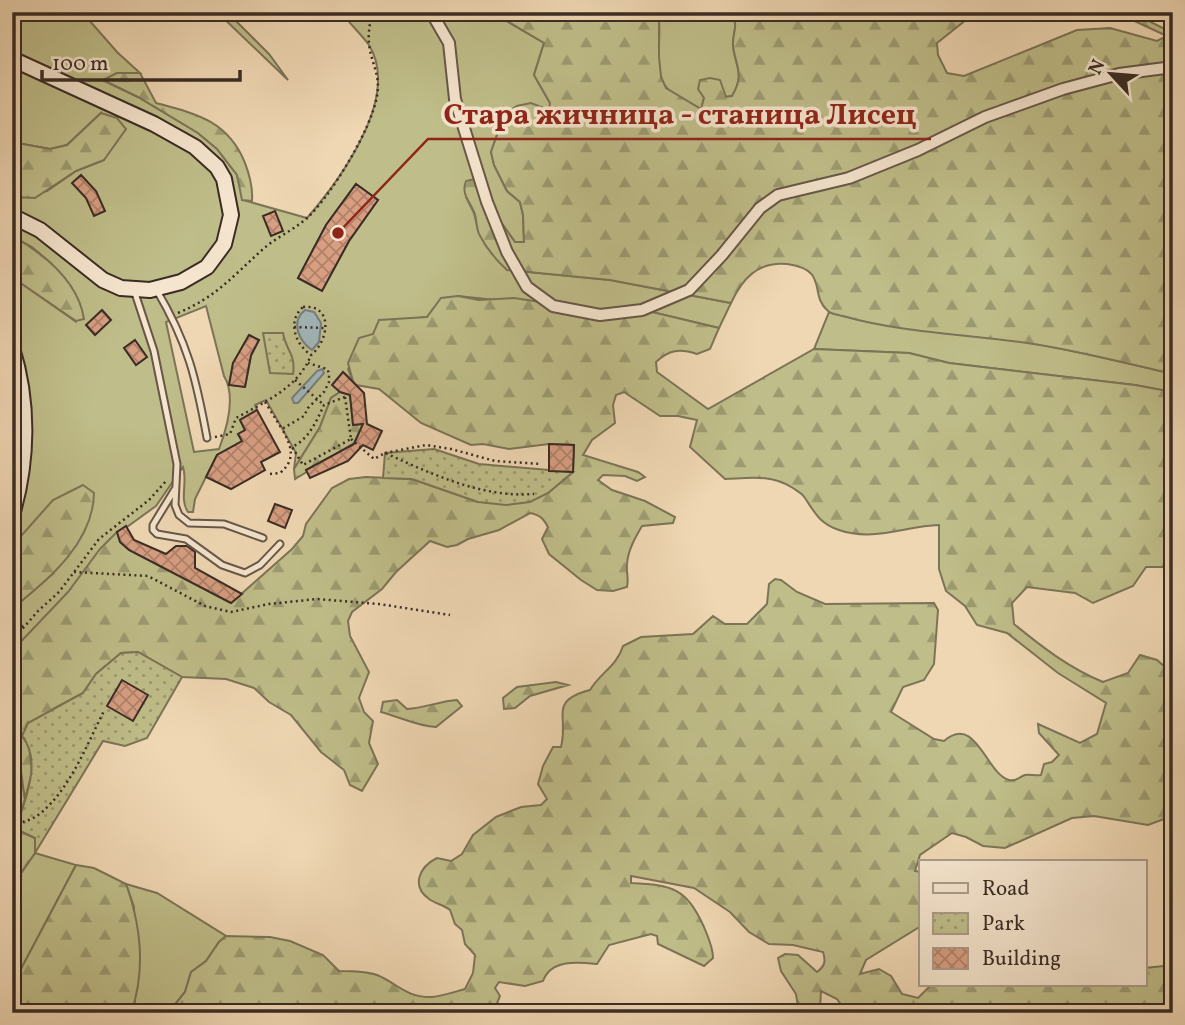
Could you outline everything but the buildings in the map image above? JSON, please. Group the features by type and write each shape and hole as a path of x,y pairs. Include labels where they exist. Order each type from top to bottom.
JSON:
{"main road":[{"path":"12,59 154,124 195,148 217,167 224,179 230,203 229,225 224,244 214,259 198,273 172,286 156,289 134,290 103,280 40,230 12,216"},
{"path":"12,348 21,389 25,442 21,480 12,515"}],"street":[{"path":"431,12 449,43 455,99 487,202 507,252 527,287 553,306 600,316 642,310 689,290 760,208 778,194 849,178 918,150 985,117 1063,89 1119,74 1173,67"}],"lane":[{"path":"156,289 171,315 194,369 208,438"},
{"path":"134,290 154,351 177,464 176,510 186,522 192,524 224,524 263,538"},
{"path":"177,487 153,525 157,534 186,539 222,565 245,573 260,565 280,544"}],"path":[{"path":"171,315 201,303 217,292 263,249 308,218 338,178 355,150 377,96 376,64 369,46 372,12"},
{"path":"208,438 230,434 236,418 265,402 295,380 308,363 321,344 326,328 324,315 307,307 298,312 294,327 301,345 311,355"},
{"path":"294,327 326,328"},
{"path":"282,429 304,416 329,382 330,373 323,366 308,363"},
{"path":"295,380 324,405"},
{"path":"292,447 301,443 308,435 324,405 345,397 351,439 374,459 385,453 426,445 495,461 541,464"},
{"path":"265,402 303,465 351,439"},
{"path":"270,474 285,470 292,447"},
{"path":"385,453 451,482 515,496 534,494"},
{"path":"12,640 59,592 99,539 159,491 177,464"},
{"path":"74,572 148,576 205,606 231,612 269,604 317,599 398,606 450,615"},
{"path":"12,632 26,624"},
{"path":"12,825 41,814 51,803 70,776 104,711"}],"green space":[{"path":"12,12 82,12 117,52 140,73 117,73 104,81 138,97 198,133 217,149 237,175 243,200 307,218 350,160 372,113 377,89 377,66 369,45 341,12 502,12 505,20 544,43 534,75 550,103 550,111 531,104 517,106 504,115 491,152 494,165 507,191 520,202 524,243 515,242 495,214 467,199 479,233 507,270 610,280 731,303 719,328 652,312 593,310 458,296 433,309 427,317 408,319 373,334 348,369 353,381 343,372 333,385 340,392 331,398 320,427 294,469 296,453 266,400 255,405 257,410 240,420 245,430 238,434 242,441 217,455 195,499 193,512 188,512 185,507 183,467 156,506 109,540 68,593 12,651 12,609 54,573 21,536 12,555 12,277 75,321 52,264 32,247 12,236 12,197 47,191 76,171 104,160 101,113 67,145 50,149 12,142","holes":["356,184 378,200 349,241 322,291 298,278 326,225","206,306 228,384 230,402 219,449 194,452 166,322","249,335 259,340 251,356 245,387 229,385 233,363"]},
{"path":"217,12 227,12 269,54 288,80"},
{"path":"502,12 666,12 659,21 661,77 666,88 701,109 704,98 698,89 700,80 720,80 726,97 732,96 738,82 733,46 735,22 732,12 774,12 788,19 803,15 804,12 976,12 937,43 938,55 947,73 964,76 1077,30 1110,28 1157,41 1167,36 1115,12 1131,12 1173,33 1173,374 1045,346 911,330 835,314 822,304 814,277 809,271 787,264 768,265 752,273 740,286 731,303 610,280 507,270 491,254 479,234 475,215 465,193 466,181 475,179 515,242 524,242 520,202 507,191 494,165 491,152 504,115 517,106 531,103 549,110 550,103 534,75 544,43 505,20"},
{"path":"666,12 732,12 735,26 733,46 739,76 732,96 702,92 704,98 701,109 670,92 663,82 659,56 659,21"},
{"path":"117,73 140,73 156,103 210,121 230,137 247,168 252,201 242,200 237,175 217,149 198,133 138,97 103,80"},
{"path":"101,113 117,118 126,129 104,160 76,171 35,198 12,197 12,142 50,149 67,145"},
{"path":"12,236 36,251 67,280 75,292 84,319 76,321 12,277"},
{"path":"441,298 514,298 593,310 652,312 719,328 710,349 697,354 675,351 656,362 657,372 708,409 814,349 909,353 949,363 1173,392 1173,567 1146,567 1133,586 1093,603 1075,593 1027,587 1012,603 1014,624 1056,656 1103,682 1128,673 1140,655 1157,660 1173,674 1173,708 1167,715 1165,725 1173,736 1173,822 1164,819 1148,825 1094,816 1072,818 1005,848 983,846 952,833 920,855 915,871 919,872 919,927 866,960 860,974 879,969 891,976 902,994 918,998 930,986 1146,986 1146,968 1173,965 1173,1003 1124,1007 1107,1013 847,1013 837,999 821,991 820,1008 815,1013 799,1013 796,994 781,971 778,958 785,954 798,955 817,972 824,963 823,952 793,945 769,944 749,932 730,912 694,888 631,876 631,883 658,885 684,896 704,927 713,958 704,966 658,944 657,936 651,934 609,945 597,964 559,965 547,974 543,981 525,986 499,982 495,988 500,996 493,1013 168,1013 185,992 191,972 206,961 226,936 270,937 290,941 323,955 339,971 377,975 423,997 465,989 473,973 475,955 465,944 462,930 455,924 450,910 423,894 419,883 426,866 437,858 451,861 462,854 473,835 496,817 521,807 541,805 547,799 538,784 543,766 553,747 561,747 564,705 577,694 590,690 617,659 623,646 641,637 693,634 713,616 725,624 747,624 767,604 769,584 775,579 825,604 934,603 938,610 934,664 924,680 903,687 891,712 934,739 944,741 955,734 964,734 973,739 1001,775 1009,780 1025,775 1041,775 1044,764 1052,762 1059,755 1039,733 1038,724 1080,743 1097,734 1106,703 1058,673 1007,633 977,625 965,606 946,591 939,569 939,525 877,534 852,533 832,528 819,517 802,495 785,484 760,478 725,479 690,447 697,420 660,416 624,392 616,395 613,405 615,423 592,440 583,455 638,472 645,477 637,481 625,476 603,475 598,480 612,490 645,501 675,517 673,523 642,526 629,554 627,587 613,591 597,590 549,554 542,539 548,527 541,517 530,513 499,530 457,545 447,547 430,541 396,572 382,589 352,612 348,621 350,636 369,672 359,698 364,712 373,721 369,743 378,764 362,791 350,785 344,770 321,752 291,715 269,702 254,688 226,679 182,677 138,652 121,653 96,674 83,693 53,709 29,745 32,772 25,799 17,745 12,730 11,718 15,702 12,651 68,592 100,549 117,532 120,542 129,550 231,603 292,549 332,488 349,479 412,479 478,502 548,493 573,472 574,445 549,444 509,449 483,444 471,445 421,423 379,389 356,385 348,363 359,338 373,334 379,320 427,317"},
{"path":"829,312 879,324 1006,339 1120,361 1173,374 1173,392 949,363 909,353 814,349"},
{"path":"263,333 283,333 292,357 293,374 270,373"},
{"path":"340,392 350,395 353,425 363,424 354,443 295,479 294,469 320,427 331,398"},
{"path":"434,449 479,464 573,472 548,493 530,502 506,505 478,502 412,479 383,478 385,453"},
{"path":"83,485 94,493 92,511 77,544 54,573 12,609 12,555 21,536 53,500"},
{"path":"138,652 182,677 147,738 125,746 103,741 35,853 35,838 16,829 30,782 31,758 22,736 28,723 83,693 96,674 121,653"},
{"path":"556,682 568,685 530,696 515,708 504,709 503,698 517,687"},
{"path":"397,700 407,709 457,700 462,706 436,727 381,712 383,702"},
{"path":"12,738 17,745 25,799 16,829 12,828"},
{"path":"12,828 35,838 35,853 12,886"},
{"path":"35,853 76,865 12,986 12,886"},
{"path":"76,865 94,868 126,884 140,948 139,981 131,1013 12,1013 12,986"},
{"path":"126,884 157,893 226,936 206,961 191,972 185,992 168,1013 131,1013 135,1002 134,907"}],"shaded area":[{"path":"305,310 314,312 321,323 319,342 312,350 303,342 297,326 300,315"},
{"path":"322,369 324,373 298,403 294,403 292,398"}],"place":[{"name":"Стара жичница - станица Лисец","path":"338,233"}]}
